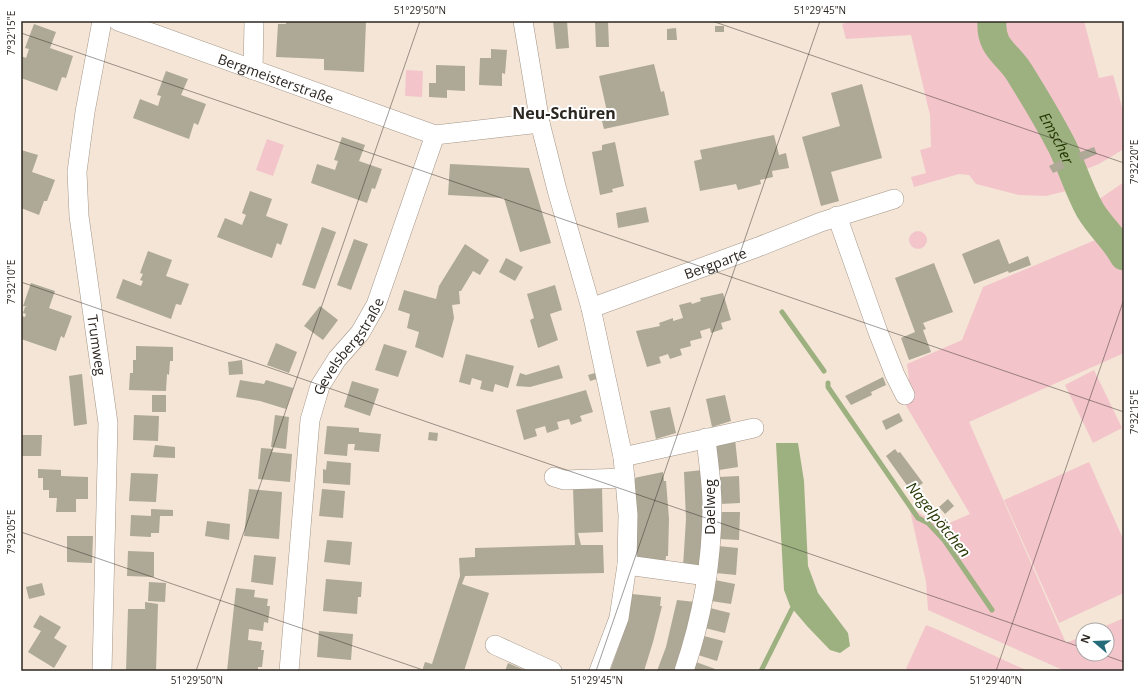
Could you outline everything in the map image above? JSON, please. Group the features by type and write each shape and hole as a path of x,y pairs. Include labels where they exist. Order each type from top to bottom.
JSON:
{"street":[{"name":"Trumweg","path":"102,21 85,112 77,172 80,216 108,423 102,671"},
{"name":"Bergmeisterstraße","path":"118,21 435,135"},
{"path":"253,70 254,21"},
{"path":"523,21 540,123 557,190 598,335 623,457 628,515 627,565 618,618 599,671"},
{"path":"435,135 540,123"},
{"name":"Gevelsbergstraße","path":"289,671 310,420 320,386 337,359 360,333 376,304 435,135"},
{"name":"Bergparte","path":"591,308 758,247 837,216 894,199"},
{"path":"837,216 878,332 895,375 905,395"},
{"path":"623,457 754,428"},
{"name":"Daelweg","path":"684,671 694,641 707,576 712,505 706,438"},
{"path":"554,477 564,480 625,478"},
{"path":"627,565 707,576"},
{"path":"494,645 552,671"}],"shaded area":[{"path":"852,21 1084,21 1099,78 1113,75 1124,114 1124,149 1099,164 1069,176 1074,189 1046,196 1019,195 976,184 969,175 959,174 914,187 911,177 926,173 920,150 931,147 930,115 911,35 846,39 842,24"},
{"path":"406,70 423,71 422,97 405,96"},
{"path":"267,139 284,145 273,176 256,170"},
{"path":"1124,182 1124,353 969,422 1066,643 1075,639 1075,662 1115,662 1115,622 1124,618 1124,671 1065,671 928,610 926,582 909,506 940,527 970,514 898,392 909,379 907,364 962,340 983,287 1105,236 1085,209"},
{"path":"918,231 924,234 927,240 924,246 918,249 912,246 909,240 912,234"},
{"path":"1094,370 1122,428 1093,443 1065,385"},
{"path":"776,443 798,443 804,481 808,566 818,593 848,633 850,646 840,653 830,650 807,626 790,606 784,590"},
{"path":"1089,462 1124,541 1124,593 1059,623 1004,500"},
{"path":"926,625 936,629 1028,671 905,671"}],"building":[{"path":"286,21 366,21 364,72 324,70 324,59 276,57 278,24 286,24"},
{"path":"553,21 567,21 569,48 556,49"},
{"path":"595,21 608,21 609,47 596,47"},
{"path":"34,24 56,32 50,48 73,56 66,78 62,77 57,91 21,78 21,56 26,58 29,49 25,48"},
{"path":"715,26 724,26 724,32 715,32"},
{"path":"676,28 677,40 667,40 667,29"},
{"path":"491,49 507,50 505,74 502,73 502,86 479,85 480,58 491,58"},
{"path":"654,64 661,92 664,91 669,115 604,129 601,117 608,116 599,76"},
{"path":"436,65 465,66 465,91 447,90 447,98 429,97 429,83 436,83"},
{"path":"166,71 188,79 181,95 206,104 198,125 194,123 189,139 133,118 140,99 158,106 161,96 157,95"},
{"path":"862,84 882,158 831,172 839,201 821,206 802,137 840,126 831,93"},
{"path":"774,135 779,155 786,153 789,168 772,171 773,177 760,180 761,184 738,190 736,184 700,191 694,161 702,159 700,150"},
{"path":"342,137 365,145 359,161 382,169 375,189 372,188 367,203 311,183 317,164 335,170 338,161 334,160"},
{"path":"615,142 624,186 612,189 613,192 600,195 592,152 602,150 602,145"},
{"path":"1094,147 1097,154 1081,161 1078,153"},
{"path":"21,150 38,155 32,172 55,180 47,201 44,201 39,215 21,208"},
{"path":"1061,160 1065,168 1053,173 1049,166"},
{"path":"450,164 529,168 551,243 520,252 504,198 448,195"},
{"path":"250,191 272,199 266,216 288,224 281,245 277,243 272,258 217,237 225,218 242,225 246,215 242,213"},
{"path":"646,207 649,222 618,228 616,213"},
{"path":"322,227 336,232 315,289 302,285"},
{"path":"354,239 368,244 351,290 337,285"},
{"path":"999,239 1009,264 1028,256 1031,265 1009,273 1008,271 974,284 962,254"},
{"path":"465,244 489,260 480,275 473,271 461,291 459,291 460,304 452,305 454,318 443,358 415,347 419,332 407,328 410,314 398,310 404,290 436,299 439,286"},
{"path":"148,251 172,260 166,276 189,284 181,305 176,304 171,319 116,298 123,279 141,286 143,281 140,280 143,274 140,273"},
{"path":"506,258 523,267 515,281 499,272"},
{"path":"934,263 953,312 923,323 926,329 923,330 931,352 909,360 901,338 915,332 895,278"},
{"path":"31,283 55,291 49,308 72,316 64,338 61,336 56,351 21,339 21,316 25,317 26,314 23,313 25,307 28,307 23,306"},
{"path":"555,285 562,310 550,314 558,340 538,348 530,320 534,318 527,294"},
{"path":"723,293 731,320 721,323 723,329 711,333 710,328 700,331 702,338 690,341 691,346 680,349 682,355 670,359 668,354 659,357 661,363 647,367 636,331 660,326 659,323 673,318 673,321 683,318 679,305 691,302 692,304 701,301 700,298"},
{"path":"320,306 338,320 323,340 304,326"},
{"path":"276,343 297,352 289,373 267,365"},
{"path":"384,344 407,351 398,377 375,370"},
{"path":"136,346 173,347 173,361 170,361 169,375 167,374 166,391 129,390 130,373 133,373 133,360 136,360"},
{"path":"466,354 514,366 508,388 495,384 493,392 480,389 482,381 472,378 470,385 459,382"},
{"path":"242,360 243,374 229,375 228,362"},
{"path":"559,365 563,378 530,387 516,386 520,373 526,375"},
{"path":"595,373 597,379 590,381 588,375"},
{"path":"82,374 87,424 74,426 69,376"},
{"path":"883,377 886,385 871,392 872,395 851,405 845,396"},
{"path":"240,380 264,384 266,380 293,388 286,409 260,401 236,397"},
{"path":"352,381 379,389 370,416 344,407"},
{"path":"586,390 593,412 580,416 582,421 571,425 569,419 557,422 559,429 547,433 545,426 535,429 537,436 524,440 516,410"},
{"path":"152,395 166,395 166,412 152,412"},
{"path":"725,395 731,421 712,427 706,399"},
{"path":"670,407 676,433 656,439 650,411"},
{"path":"899,413 903,421 886,430 882,421"},
{"path":"134,415 159,416 158,441 133,440"},
{"path":"275,415 289,417 286,449 271,447"},
{"path":"327,426 359,428 359,432 381,434 379,452 354,450 355,444 348,444 347,456 324,454"},
{"path":"429,432 438,433 437,441 428,440"},
{"path":"21,435 42,435 41,456 21,456"},
{"path":"735,439 738,467 719,470 716,442"},
{"path":"155,445 175,447 175,458 153,457"},
{"path":"261,448 273,449 272,452 292,454 290,482 258,479"},
{"path":"895,449 898,453 900,452 923,483 911,491 886,456"},
{"path":"327,461 351,463 350,485 323,483 323,469 326,470"},
{"path":"38,469 61,470 61,476 88,477 88,499 76,499 76,512 56,512 57,498 49,498 49,490 43,490 43,478 38,478"},
{"path":"703,470 704,519 701,569 683,567 686,519 684,472"},
{"path":"663,472 664,481 666,481 669,519 668,556 666,556 665,566 636,560 634,478"},
{"path":"131,473 158,474 156,502 129,501"},
{"path":"739,476 740,503 720,504 719,477"},
{"path":"602,487 603,532 578,533 581,545 603,545 604,573 465,576 462,584 489,593 464,671 422,671 425,662 432,664 460,576 459,558 475,557 475,548 575,545 573,488"},
{"path":"249,489 282,492 279,539 244,536"},
{"path":"322,489 345,491 343,518 319,516"},
{"path":"948,499 954,506 945,514 939,507"},
{"path":"151,509 173,510 173,516 160,516 159,533 151,533 151,537 130,536 131,515 151,516"},
{"path":"721,512 740,512 739,540 720,539"},
{"path":"207,521 230,524 229,540 205,536"},
{"path":"67,536 93,536 92,563 67,562"},
{"path":"327,540 352,542 350,565 324,562"},
{"path":"718,546 738,548 736,575 716,573"},
{"path":"128,551 154,552 154,577 127,576"},
{"path":"254,555 276,557 273,585 251,582"},
{"path":"326,579 362,582 361,597 358,597 357,614 323,611"},
{"path":"715,580 735,584 731,604 711,601"},
{"path":"149,582 166,583 165,602 148,601"},
{"path":"42,583 45,595 29,599 26,587"},
{"path":"236,588 255,590 254,597 268,599 267,606 270,606 268,623 264,622 263,631 249,629 248,640 262,642 261,650 264,650 262,667 258,667 258,671 227,671"},
{"path":"632,594 661,597 660,606 662,606 653,642 644,671 610,671 623,634"},
{"path":"677,600 695,602 676,671 657,671 666,647"},
{"path":"145,602 158,604 156,671 126,671 128,609 145,609"},
{"path":"710,608 730,613 725,633 705,628"},
{"path":"40,615 61,627 54,638 67,646 54,668 28,652 41,631 33,627"},
{"path":"319,631 353,634 351,660 317,657"},
{"path":"704,636 723,641 717,661 698,655"},
{"path":"696,662 715,669 714,671 693,671"},
{"path":"508,663 522,669 520,671 505,671"}],"waterway":[{"name":"Emscher","path":"992,21 992,30 996,44 1014,65 1036,99 1062,146 1082,195 1090,210 1124,256"},
{"name":"Nagelpötchen","path":"782,312 824,371"},
{"name":"Nagelpötchen","path":"828,383 828,387 918,518 928,523 944,540 992,610"},
{"path":"761,671 792,609"}],"district":[{"name":"Neu-Schüren","path":"564,113"}]}
